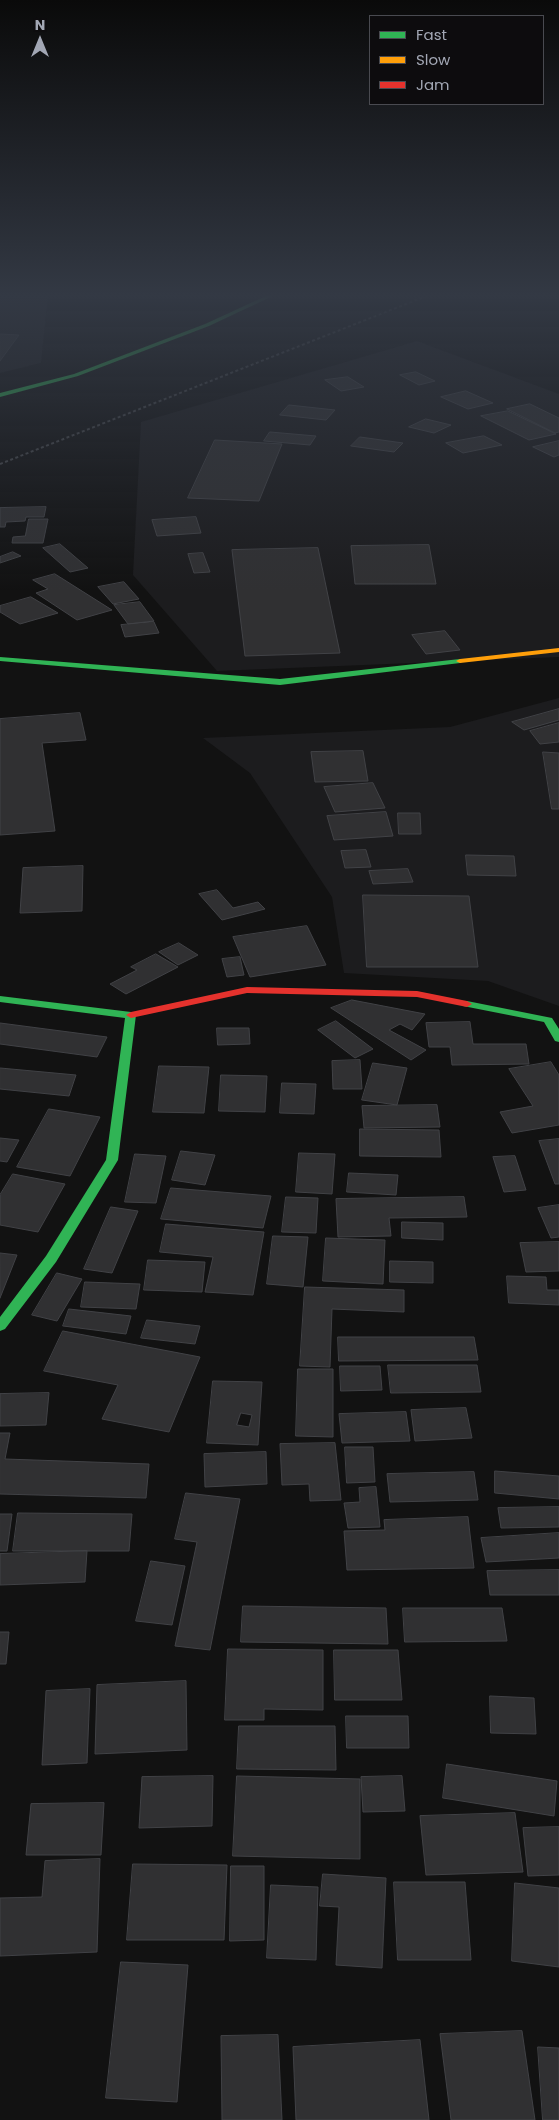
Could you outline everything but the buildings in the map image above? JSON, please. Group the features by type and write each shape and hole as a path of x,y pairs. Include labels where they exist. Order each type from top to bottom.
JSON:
{"street":[{"path":"0,659 280,682 559,650"},
{"path":"0,1000 131,1015 247,990 418,994 548,1020 559,1039"},
{"path":"0,1326 51,1259 112,1160 131,1015"}],"shaded area":[{"path":"237,394 559,394 559,657 217,671 133,575 141,422"},
{"path":"559,698 559,1006 488,981 344,973 332,897 250,773 203,738 450,727"}],"railway":[{"path":"0,464 178,394"}],"traffic: fast":[{"path":"0,395 4,394"},
{"path":"0,659 280,682 460,661"},
{"path":"0,999 131,1015 112,1160 51,1259 0,1326"},
{"path":"467,1004 548,1020 559,1039"}],"traffic: slow":[{"path":"460,661 559,650"}],"traffic: jam":[{"path":"131,1015 247,990 417,994 467,1004"}]}
